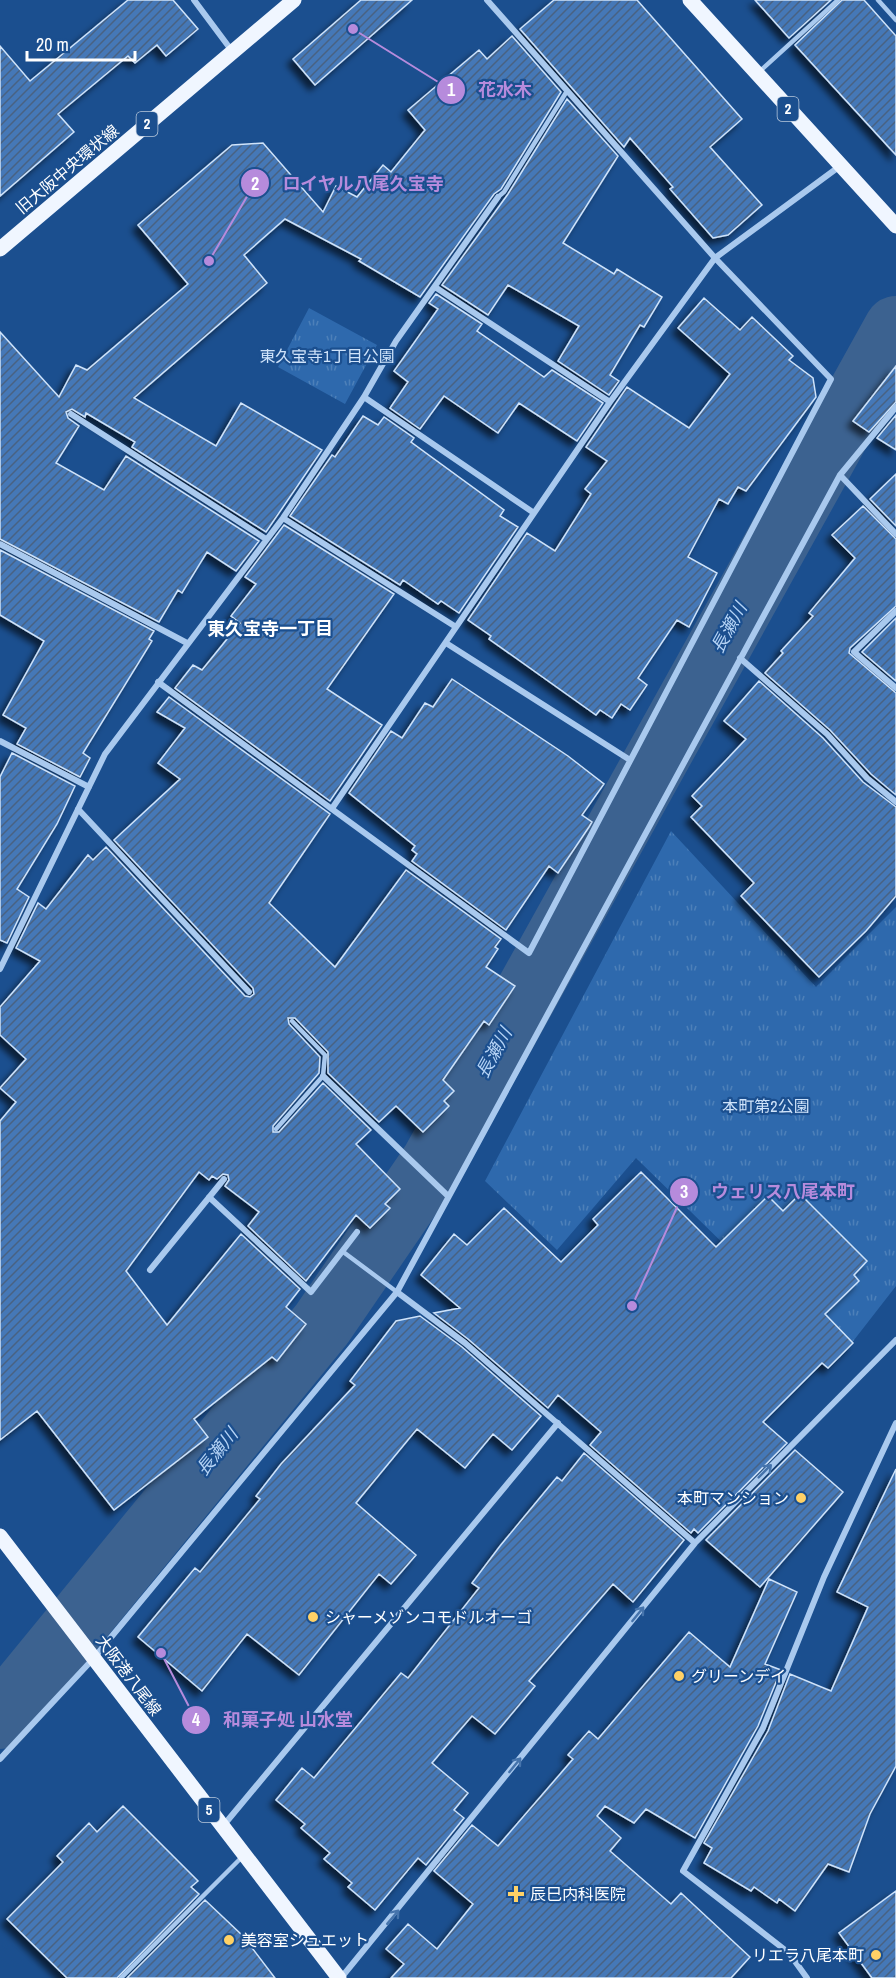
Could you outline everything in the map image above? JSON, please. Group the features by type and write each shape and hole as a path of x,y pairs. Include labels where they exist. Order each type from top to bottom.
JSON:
{"main road":[{"name":"旧大阪中央環状線","path":"0,249 294,0"},
{"name":"2","path":"690,0 892,221"},
{"name":"大阪港八尾線","path":"0,1536 340,1978"}],"street":[{"path":"194,0 232,51"},
{"path":"158,682 530,952 831,379 716,258 487,0"},
{"path":"333,807 610,402 716,258 840,166"},
{"path":"0,969 105,754 283,518 364,397 396,341 498,197"},
{"path":"435,287 610,402"},
{"path":"364,397 534,513"},
{"path":"0,1759 93,1659 397,1292 840,475 896,407"},
{"path":"71,414 266,539"},
{"path":"840,475 896,534"},
{"path":"283,518 456,627"},
{"path":"0,544 187,643"},
{"path":"896,611 854,652 896,688"},
{"path":"446,643 630,760"},
{"path":"740,658 827,734 867,778 896,802"},
{"path":"0,741 89,787"},
{"path":"78,808 249,992"},
{"path":"0,950 8,953"},
{"path":"323,1076 448,1196"},
{"path":"150,1270 224,1179"},
{"path":"209,1197 311,1292 357,1232"},
{"path":"397,1292 465,1343 695,1543"},
{"path":"340,1978 695,1543 896,1340"},
{"path":"222,1827 558,1423"},
{"path":"807,1978 789,1953 683,1872 763,1728 824,1577 896,1424"}],"lane":[{"path":"757,74 838,0"},
{"path":"878,0 896,20"},
{"path":"498,197 504,192 567,91"},
{"path":"276,1129 323,1076 326,1055 292,1022"},
{"path":"342,1251 397,1292"},
{"path":"121,1978 244,1855"}],"green space":[{"name":"東久宝寺1丁目公園","path":"309,308 377,345 345,404 278,367"},
{"name":"本町第2公園","path":"671,831 816,987 896,907 896,1286 840,1358 636,1158 557,1250 485,1181"}],"building":[{"path":"128,0 173,0 198,29 166,56 157,45 135,63 128,56 58,114 74,132 0,196 0,46 30,81"},
{"path":"361,0 412,0 315,85 293,59"},
{"path":"554,0 637,0 742,119 710,147 762,205 728,235 713,238 630,138 624,147 520,29"},
{"path":"755,0 831,0 789,38"},
{"path":"842,0 864,0 896,36 896,155 795,45"},
{"path":"512,36 561,92 501,189 494,194 420,297 359,261 361,259 285,219 244,255 267,283 134,398 216,446 241,403 322,450 266,532 132,447 135,442 86,413 85,417 72,409 66,412 68,418 79,426 56,463 104,490 126,456 259,541 236,571 207,552 182,593 178,590 159,622 0,539 0,332 59,397 76,365 87,370 188,284 138,225 232,145 263,143 323,212 336,186 357,197 383,165 391,172 425,130 408,110 479,50 487,59"},
{"path":"567,99 618,156 563,243 614,274 617,269 662,297 644,327 640,325 610,375 619,381 609,395 558,361 579,326 508,285 488,315 442,285 508,194"},
{"path":"436,294 482,324 477,331 544,377 552,370 603,403 577,441 519,403 498,433 444,396 420,429 390,408 408,382 394,371 438,309 429,303"},
{"path":"704,298 740,330 752,317 793,356 789,360 813,378 816,397 746,491 738,487 728,504 719,499 688,557 717,573 689,627 677,620 638,678 647,685 630,710 621,704 612,718 600,710 596,715 489,639 491,636 468,620 527,533 555,551 591,494 585,489 607,461 586,447 627,387 689,428 730,374 678,328"},
{"path":"896,366 896,402 869,432 853,421"},
{"path":"896,415 896,450 877,438"},
{"path":"363,416 378,425 384,417 414,438 411,442 504,510 500,516 518,527 459,613 441,601 438,604 403,580 400,585 290,516 332,455 335,457"},
{"path":"896,474 896,526 870,499"},
{"path":"863,506 896,539 896,606 850,648 849,653 896,693 896,795 871,774 830,730 765,673 783,653 781,651 813,616 809,613 855,558 832,535"},
{"path":"284,525 394,594 327,689 382,725 330,801 175,688 193,665 202,670 240,623 231,616 256,584 245,577"},
{"path":"0,550 154,631 149,639 152,641 83,753 90,758 80,777 17,744 26,728 3,715 44,641 0,615"},
{"path":"896,618 896,681 862,652"},
{"path":"452,679 568,756 604,784 582,815 592,822 589,827 558,873 549,866 506,930 412,861 417,854 412,850 415,846 349,793 391,731 402,738 425,703 433,707"},
{"path":"759,681 823,738 863,782 896,807 896,896 866,931 819,977 741,896 754,883 691,817 702,806 692,796 746,739 724,721"},
{"path":"169,697 330,814 269,903 335,967 406,870 501,939 495,947 498,949 486,967 515,986 489,1025 484,1021 443,1080 454,1091 444,1101 449,1106 423,1132 396,1106 379,1122 328,1073 328,1052 295,1018 288,1018 289,1024 320,1057 319,1073 273,1126 273,1132 279,1132 323,1083 371,1130 356,1144 400,1189 385,1204 390,1208 370,1228 356,1215 306,1281 248,1226 259,1212 225,1186 229,1180 228,1175 223,1174 217,1179 212,1176 209,1180 199,1172 126,1271 167,1325 241,1234 300,1289 286,1307 306,1324 277,1361 272,1357 194,1419 208,1437 114,1510 37,1411 0,1440 0,1121 16,1102 0,1088 26,1059 0,1035 0,1007 40,961 16,948 38,903 46,909 88,855 93,860 106,847 245,996 250,997 254,994 253,988 114,840 180,779 158,763 185,728 157,712"},
{"path":"12,753 75,786 57,824 17,889 29,897 7,943 0,940 0,777"},
{"path":"641,1172 716,1247 768,1196 783,1211 800,1194 867,1261 854,1275 859,1281 825,1314 853,1343 828,1368 822,1363 763,1422 787,1443 698,1533 694,1529 691,1533 590,1445 601,1432 558,1395 548,1408 434,1313 460,1308 421,1275 454,1234 467,1245 504,1208 561,1262 598,1225 593,1219"},
{"path":"420,1316 462,1347 541,1416 512,1450 493,1434 465,1468 417,1429 356,1503 416,1555 391,1584 379,1574 299,1675 247,1634 202,1691 138,1637 195,1568 200,1572 260,1499 256,1496 281,1464 355,1385 350,1381 396,1321"},
{"path":"795,1450 843,1492 760,1587 706,1540"},
{"path":"584,1453 684,1540 633,1602 613,1584 529,1681 535,1686 495,1734 472,1716 432,1763 468,1793 454,1810 464,1818 426,1865 418,1858 375,1910 348,1887 352,1883 324,1859 330,1853 301,1828 305,1824 276,1800 302,1768 314,1778 401,1673 408,1678 479,1588 472,1583 500,1546 557,1477 562,1481"},
{"path":"896,1469 896,1766 870,1814 849,1872 828,1864 795,1911 779,1899 777,1903 754,1887 751,1891 704,1863 712,1848 704,1843 768,1731 790,1674 831,1691 868,1607 837,1592"},
{"path":"769,1579 797,1592 765,1664 781,1670 758,1726 695,1838 646,1809 634,1823 605,1806 597,1816 621,1838 610,1851 671,1904 681,1893 750,1957 731,1978 391,1978 404,1964 386,1949 408,1924 437,1949 473,1904 434,1871 472,1825 498,1846 573,1759 568,1755 589,1731 598,1739 689,1632 730,1667"},
{"path":"123,1806 198,1881 191,1887 199,1894 117,1978 67,1978 7,1919 63,1862 57,1856 89,1823 97,1832"},
{"name":"リエラ八尾本町","path":"896,1891 896,1978 872,1978 839,1933"},
{"path":"205,1900 243,1936 275,1978 127,1978"}],"waterway":[{"name":"長瀬川","path":"0,1717 322,1324 433,1162 896,328"}],"place":[{"name":"花水木","path":"353,29"},
{"name":"ロイヤル八尾久宝寺","path":"209,261"},
{"name":"ウェリス八尾本町","path":"632,1306"},
{"name":"本町マンション","path":"801,1498"},
{"name":"シャーメゾンコモドルオーゴ","path":"313,1617"},
{"name":"和菓子処 山水堂","path":"161,1653"},
{"name":"グリーンデイ","path":"679,1676"},
{"name":"辰巳内科医院","path":"516,1894"},
{"name":"美容室シュエット","path":"229,1940"},
{"name":"リエラ八尾本町","path":"876,1955"}],"district":[{"name":"東久宝寺一丁目","path":"270,629"}]}
